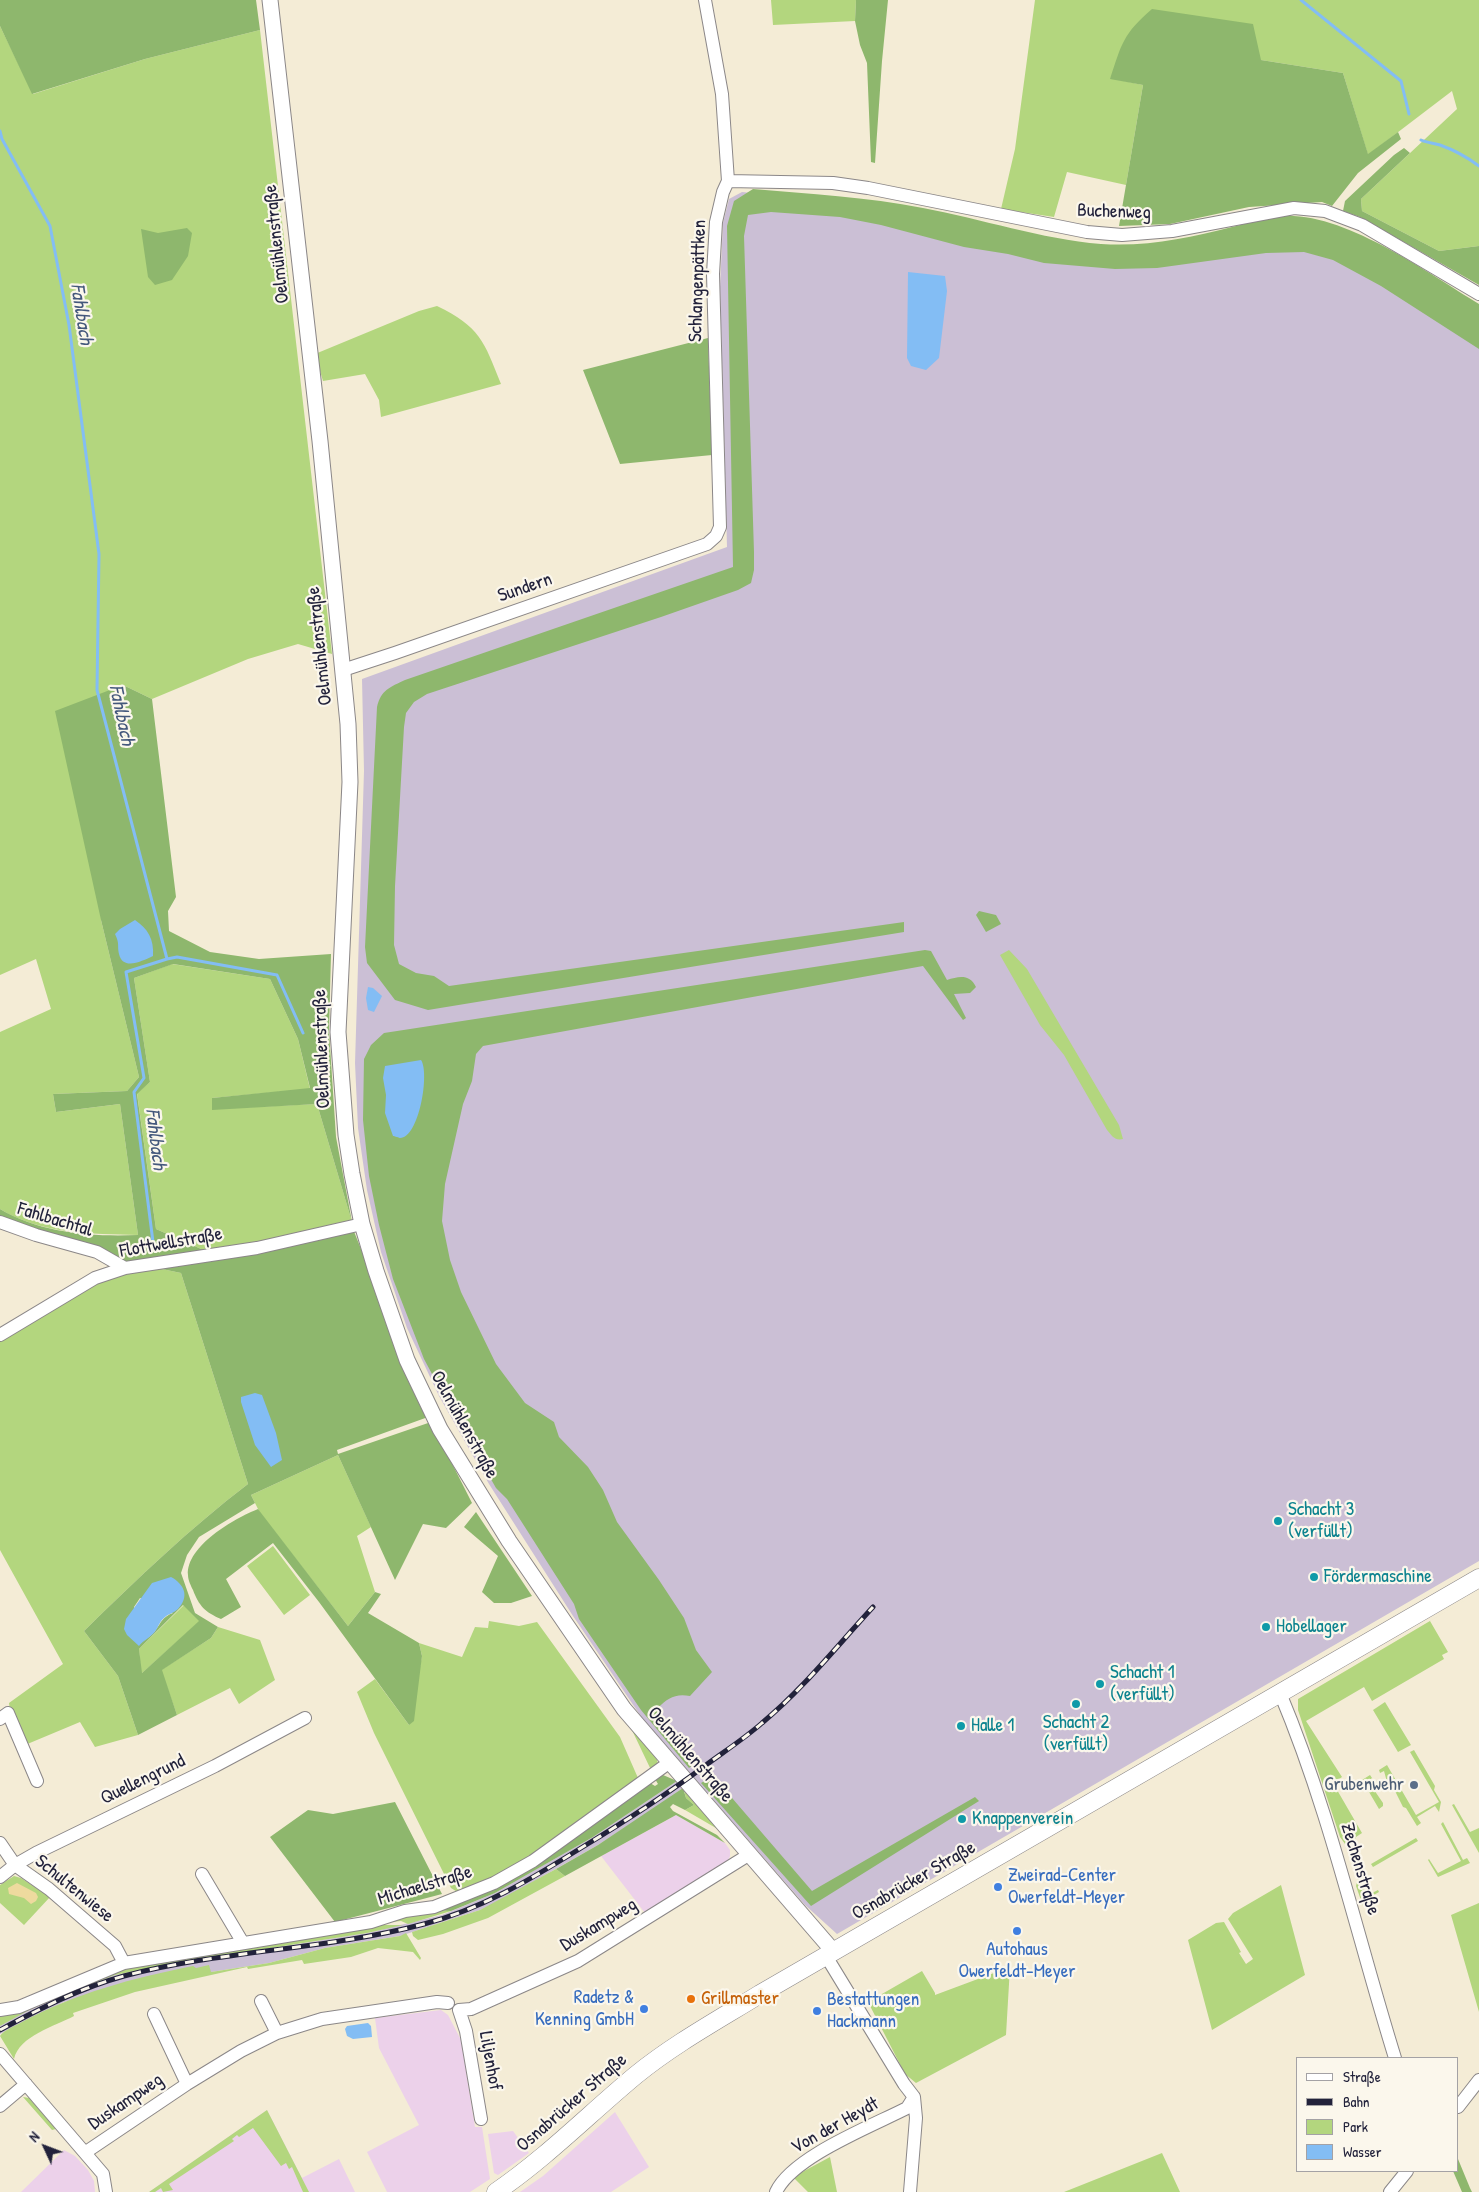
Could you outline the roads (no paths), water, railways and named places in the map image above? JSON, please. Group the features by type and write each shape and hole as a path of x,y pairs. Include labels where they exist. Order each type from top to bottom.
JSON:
{"main road":[{"name":"Osnabrücker Straße","path":"496,2192 551,2150 637,2074 667,2052 830,1954 1479,1578"}],"street":[{"name":"Oelmühlenstraße","path":"270,0 348,724 350,782 338,1032 346,1135 362,1224 398,1336 440,1429 483,1500 548,1601 624,1709 750,1854 830,1954"},
{"name":"Schlangenpättken","path":"705,0 722,94 728,181 716,222 713,274 720,473 720,527 716,536"},
{"name":"Buchenweg","path":"728,181 833,183 868,188 1087,232 1122,235 1172,231 1294,208 1325,211 1362,225 1479,294"},
{"name":"Sundern","path":"343,670 707,544 716,536"},
{"name":"Fahlbachtal","path":"0,1222 36,1235 97,1252 125,1268"},
{"name":"Flottwellstraße","path":"0,1335 95,1278 125,1268 257,1248 362,1224"},
{"name":"Zechenstraße","path":"1280,1693 1308,1762 1346,1883 1395,2057"},
{"path":"0,1719 8,1713 37,1781"},
{"name":"Quellengrund","path":"0,1878 15,1865 36,1853 215,1766 304,1718"},
{"name":"Michaelstraße","path":"0,2010 19,2007 124,1963 371,1922 405,1911 434,1907 494,1883 533,1861 670,1762"},
{"name":"Schultenwiese","path":"0,1843 15,1865 49,1889 114,1946 124,1963"},
{"name":"Duskampweg","path":"459,2010 471,2009 578,1961 750,1854"},
{"path":"202,1874 244,1943"},
{"path":"830,1954 899,2076 914,2097 916,2118 910,2192"},
{"path":"261,2001 277,2033"},
{"name":"Duskampweg","path":"86,2152 186,2084 241,2051 277,2033 322,2019 437,2002 448,2003"},
{"name":"Liljenhof","path":"459,2010 466,2031 481,2119"},
{"name":"Duskampweg","path":"154,2014 186,2084"},
{"path":"0,2054 103,2174 106,2192"},
{"path":"1459,2106 1479,2080"},
{"path":"0,2106 26,2084"},
{"name":"Von der Heydt","path":"775,2190 783,2179 801,2164 826,2149 907,2108 914,2097"},
{"path":"1390,2192 1406,2172"}],"water":[{"path":"908,272 945,276 947,291 939,358 926,370 911,366 907,358"},
{"path":"135,920 149,935 153,956 138,962 124,962 119,954 115,934"},
{"path":"368,987 373,988 382,996 374,1012 368,1010 366,998"},
{"path":"421,1060 424,1078 423,1090 421,1104 413,1128 407,1135 400,1138 393,1136 385,1113 386,1095 383,1078 385,1066"},
{"path":"255,1393 262,1395 276,1433 282,1460 271,1467 255,1445 241,1402 241,1397"},
{"path":"171,1577 182,1587 184,1600 176,1610 163,1619 150,1637 139,1646 127,1635 124,1629 126,1619 152,1583"},
{"path":"368,2023 371,2026 372,2037 353,2039 347,2036 345,2029 347,2026"}],"waterway":[{"path":"1301,0 1401,81 1409,114"},
{"name":"Fahlbach","path":"0,131 2,139 50,226 69,325 99,554 97,690 167,959 126,972 144,1078 134,1092 154,1250"},
{"path":"1421,140 1450,149 1479,166"},
{"path":"167,959 177,957 277,975 303,1033"}],"railway":[{"path":"0,2030 76,1993 124,1976 161,1967 387,1933 445,1918 486,1902 544,1871 629,1818 676,1787 749,1734 792,1696 873,1607"}],"place":[{"name":"Schacht 3 (verfüllt)","path":"1278,1521"},
{"name":"Fördermaschine","path":"1314,1577"},
{"name":"Hobellager","path":"1266,1627"},
{"name":"Schacht 1 (verfüllt)","path":"1100,1684"},
{"name":"Schacht 2 (verfüllt)","path":"1076,1704"},
{"name":"Halle 1","path":"961,1726"},
{"name":"Grubenwehr","path":"1414,1785"},
{"name":"Knappenverein","path":"962,1819"},
{"name":"Zweirad-Center Owerfeldt-Meyer","path":"998,1887"},
{"name":"Autohaus Owerfeldt-Meyer","path":"1017,1931"},
{"name":"Grillmaster","path":"691,1999"},
{"name":"Radetz & Kenning GmbH","path":"644,2009"},
{"name":"Bestattungen Hackmann","path":"817,2011"}]}
